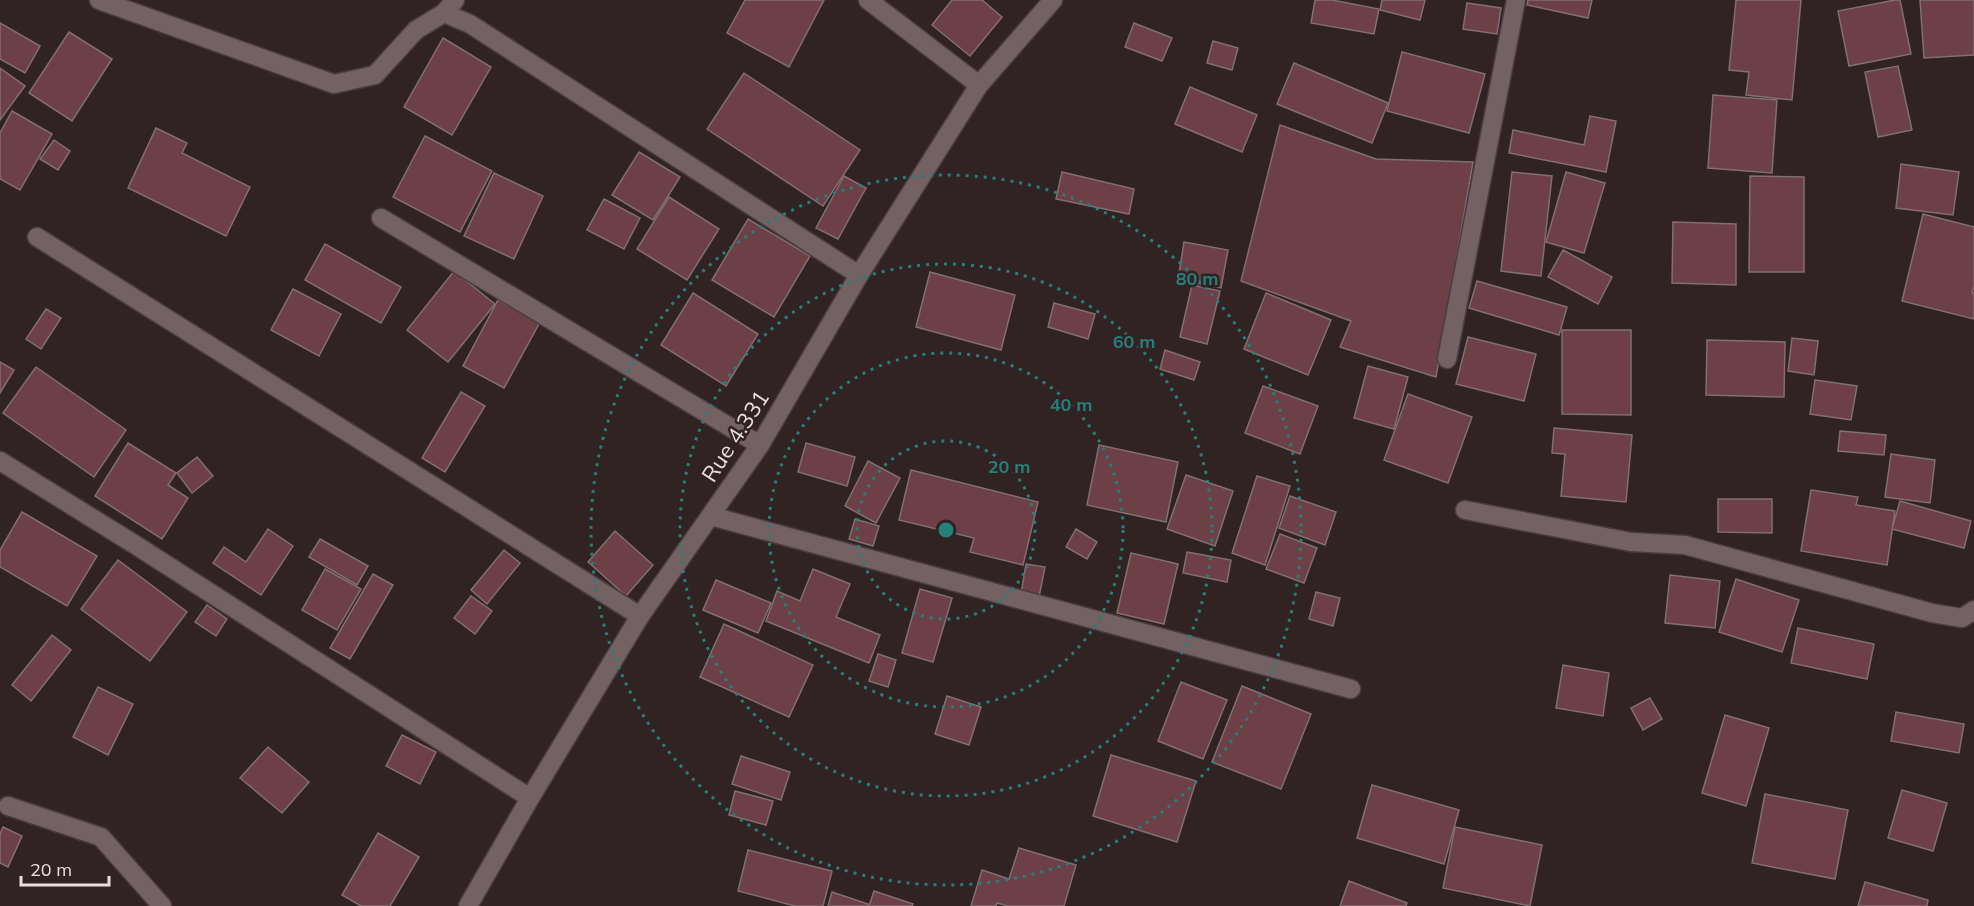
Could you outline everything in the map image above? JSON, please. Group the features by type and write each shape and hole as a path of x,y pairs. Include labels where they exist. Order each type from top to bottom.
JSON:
{"street":[{"path":"99,0 334,84 375,75 416,30 449,7 470,24 859,275"},
{"path":"868,0 979,85"},
{"name":"Rue 4.331","path":"468,906 640,616 760,445 859,275 979,85 1053,0"},
{"path":"1447,359 1516,0"},
{"path":"381,218 760,445"},
{"path":"37,237 640,616"},
{"path":"0,462 134,544 530,798"},
{"path":"1466,510 1631,542 1684,545 1932,613 1962,618 1974,610"},
{"path":"711,516 1351,688"},
{"path":"8,807 101,837 162,906"}],"building":[{"path":"745,0 824,0 789,67 727,33"},
{"path":"952,0 982,0 1002,17 970,56 932,25"},
{"path":"1315,0 1332,0 1379,9 1374,34 1311,23"},
{"path":"1382,0 1425,0 1420,20 1380,10"},
{"path":"1528,0 1592,0 1588,18 1527,5"},
{"path":"1736,0 1801,0 1792,100 1746,95 1749,72 1729,70"},
{"path":"1900,0 1911,54 1849,66 1838,11"},
{"path":"1920,0 1974,0 1974,55 1924,58"},
{"path":"1467,3 1501,8 1497,34 1463,29"},
{"path":"0,23 40,46 25,73 0,59"},
{"path":"1134,23 1172,38 1162,61 1125,47"},
{"path":"69,32 112,59 72,121 29,93"},
{"path":"443,38 491,67 452,135 404,107"},
{"path":"1213,41 1238,48 1232,70 1207,63"},
{"path":"1402,52 1485,74 1469,133 1387,111"},
{"path":"1294,63 1388,103 1372,143 1277,104"},
{"path":"1898,66 1912,130 1878,137 1865,72"},
{"path":"0,68 25,86 0,120"},
{"path":"744,73 860,150 823,206 707,129"},
{"path":"1190,87 1257,115 1242,152 1175,124"},
{"path":"1713,95 1777,100 1772,173 1708,168"},
{"path":"12,111 52,134 20,190 0,179 0,133"},
{"path":"1590,116 1616,121 1606,172 1509,153 1513,130 1584,145"},
{"path":"1280,125 1376,159 1473,162 1436,377 1340,347 1351,321 1241,281"},
{"path":"156,128 187,143 182,153 250,187 226,236 128,188"},
{"path":"425,136 492,171 460,232 393,197"},
{"path":"54,140 70,151 58,170 40,159"},
{"path":"639,152 680,177 653,220 612,195"},
{"path":"1901,164 1959,172 1953,215 1896,208"},
{"path":"1062,172 1134,189 1129,214 1056,199"},
{"path":"1512,172 1552,176 1541,276 1501,271"},
{"path":"1566,172 1605,183 1584,253 1546,242"},
{"path":"494,173 543,196 514,259 464,236"},
{"path":"844,176 866,188 838,239 816,228"},
{"path":"1750,176 1804,177 1804,272 1749,272"},
{"path":"669,197 719,229 687,280 637,249"},
{"path":"604,199 640,218 624,249 587,230"},
{"path":"1923,214 1974,227 1972,293 1974,293 1974,319 1902,301"},
{"path":"748,219 810,256 774,317 712,280"},
{"path":"1673,222 1736,224 1736,285 1672,283"},
{"path":"1184,242 1228,250 1221,288 1178,280"},
{"path":"325,244 401,287 381,323 305,280"},
{"path":"1563,250 1612,277 1598,304 1548,277"},
{"path":"454,271 495,304 448,362 407,330"},
{"path":"930,272 1015,295 1001,350 916,327"},
{"path":"1477,281 1567,307 1559,335 1469,308"},
{"path":"1192,285 1220,291 1207,344 1180,337"},
{"path":"293,289 341,314 319,356 271,330"},
{"path":"693,293 758,334 726,386 661,345"},
{"path":"1266,293 1331,320 1308,375 1244,349"},
{"path":"498,300 540,322 504,388 463,366"},
{"path":"1054,303 1095,314 1088,339 1048,327"},
{"path":"46,309 61,318 41,349 26,339"},
{"path":"1562,330 1631,330 1631,415 1562,414"},
{"path":"1468,337 1536,354 1524,401 1456,384"},
{"path":"1792,338 1818,341 1814,375 1788,371"},
{"path":"1707,340 1785,342 1784,397 1706,395"},
{"path":"1165,350 1200,362 1194,380 1160,369"},
{"path":"0,362 14,370 0,393"},
{"path":"1368,366 1408,377 1394,429 1354,418"},
{"path":"36,367 126,430 94,477 3,413"},
{"path":"1815,380 1857,386 1851,420 1810,414"},
{"path":"1263,386 1318,406 1300,454 1245,433"},
{"path":"461,392 485,406 445,472 422,458"},
{"path":"1408,394 1472,417 1448,483 1384,460"},
{"path":"1554,428 1632,435 1626,502 1561,496 1565,454 1552,453"},
{"path":"1840,431 1886,435 1884,455 1838,451"},
{"path":"128,443 176,473 168,485 188,498 162,539 95,496"},
{"path":"806,443 855,457 847,486 798,472"},
{"path":"1099,445 1178,462 1166,522 1087,505"},
{"path":"1891,454 1935,460 1930,503 1885,497"},
{"path":"197,457 213,476 192,493 177,473"},
{"path":"868,461 900,478 876,523 845,506"},
{"path":"911,470 1038,502 1023,565 970,552 974,538 899,520"},
{"path":"1186,475 1233,491 1215,546 1167,529"},
{"path":"1257,476 1290,486 1265,565 1232,553"},
{"path":"1811,490 1858,497 1856,505 1895,511 1887,565 1801,551"},
{"path":"1290,496 1336,512 1325,545 1279,528"},
{"path":"1718,499 1772,499 1772,533 1718,532"},
{"path":"1900,501 1971,521 1964,548 1892,529"},
{"path":"22,512 97,556 67,606 0,567 0,550"},
{"path":"855,519 879,526 873,546 849,539"},
{"path":"268,529 293,546 261,595 213,563 224,547 246,562"},
{"path":"1076,529 1097,542 1087,559 1066,547"},
{"path":"615,531 653,565 626,596 588,562"},
{"path":"1280,534 1317,548 1304,583 1266,569"},
{"path":"320,539 368,566 357,585 309,557"},
{"path":"504,550 520,563 487,604 471,590"},
{"path":"1187,552 1231,560 1227,582 1183,573"},
{"path":"1131,553 1178,564 1164,624 1117,613"},
{"path":"118,560 187,612 150,661 81,609"},
{"path":"1026,564 1045,567 1039,597 1021,594"},
{"path":"325,569 361,589 337,630 302,610"},
{"path":"813,569 850,584 836,617 880,635 869,663 766,621 777,591 800,601"},
{"path":"373,574 393,585 350,659 330,648"},
{"path":"1670,575 1720,581 1715,628 1665,623"},
{"path":"1736,579 1799,600 1782,652 1719,632"},
{"path":"716,580 771,603 758,633 703,610"},
{"path":"920,589 952,598 933,662 902,653"},
{"path":"1316,592 1340,598 1333,626 1309,619"},
{"path":"471,596 492,611 475,634 454,618"},
{"path":"207,605 227,619 216,636 195,622"},
{"path":"724,624 813,665 789,717 700,677"},
{"path":"1798,628 1874,644 1867,679 1791,663"},
{"path":"52,635 71,650 31,701 12,685"},
{"path":"878,654 896,660 888,687 869,681"},
{"path":"1563,665 1609,673 1603,716 1556,708"},
{"path":"1181,682 1227,700 1203,759 1158,741"},
{"path":"1242,686 1311,714 1281,789 1212,762"},
{"path":"98,687 133,704 108,755 73,737"},
{"path":"947,696 981,707 969,745 935,734"},
{"path":"1650,698 1662,719 1643,730 1631,708"},
{"path":"1896,712 1964,724 1959,753 1891,741"},
{"path":"1725,715 1769,728 1746,806 1702,793"},
{"path":"402,735 436,752 420,784 386,766"},
{"path":"268,747 309,782 282,813 240,778"},
{"path":"1111,755 1196,781 1177,842 1093,816"},
{"path":"741,756 790,772 781,800 732,784"},
{"path":"1372,785 1459,810 1444,864 1357,838"},
{"path":"1902,790 1947,803 1933,851 1888,838"},
{"path":"735,791 773,801 766,825 729,815"},
{"path":"1765,794 1848,810 1835,879 1752,863"},
{"path":"3,827 22,836 8,867 0,863 0,834"},
{"path":"1455,827 1542,845 1530,906 1443,888"},
{"path":"378,833 419,857 390,906 361,906 342,895"},
{"path":"1019,848 1076,865 1064,906 1008,906 997,903 996,906 971,906 982,870 1009,879"},
{"path":"748,850 832,871 823,906 795,906 738,891"},
{"path":"1349,881 1407,903 1406,906 1340,906"},
{"path":"1865,882 1928,900 1927,906 1858,906"},
{"path":"874,891 913,904 912,906 869,906"},
{"path":"832,892 868,904 868,906 828,906"}]}
